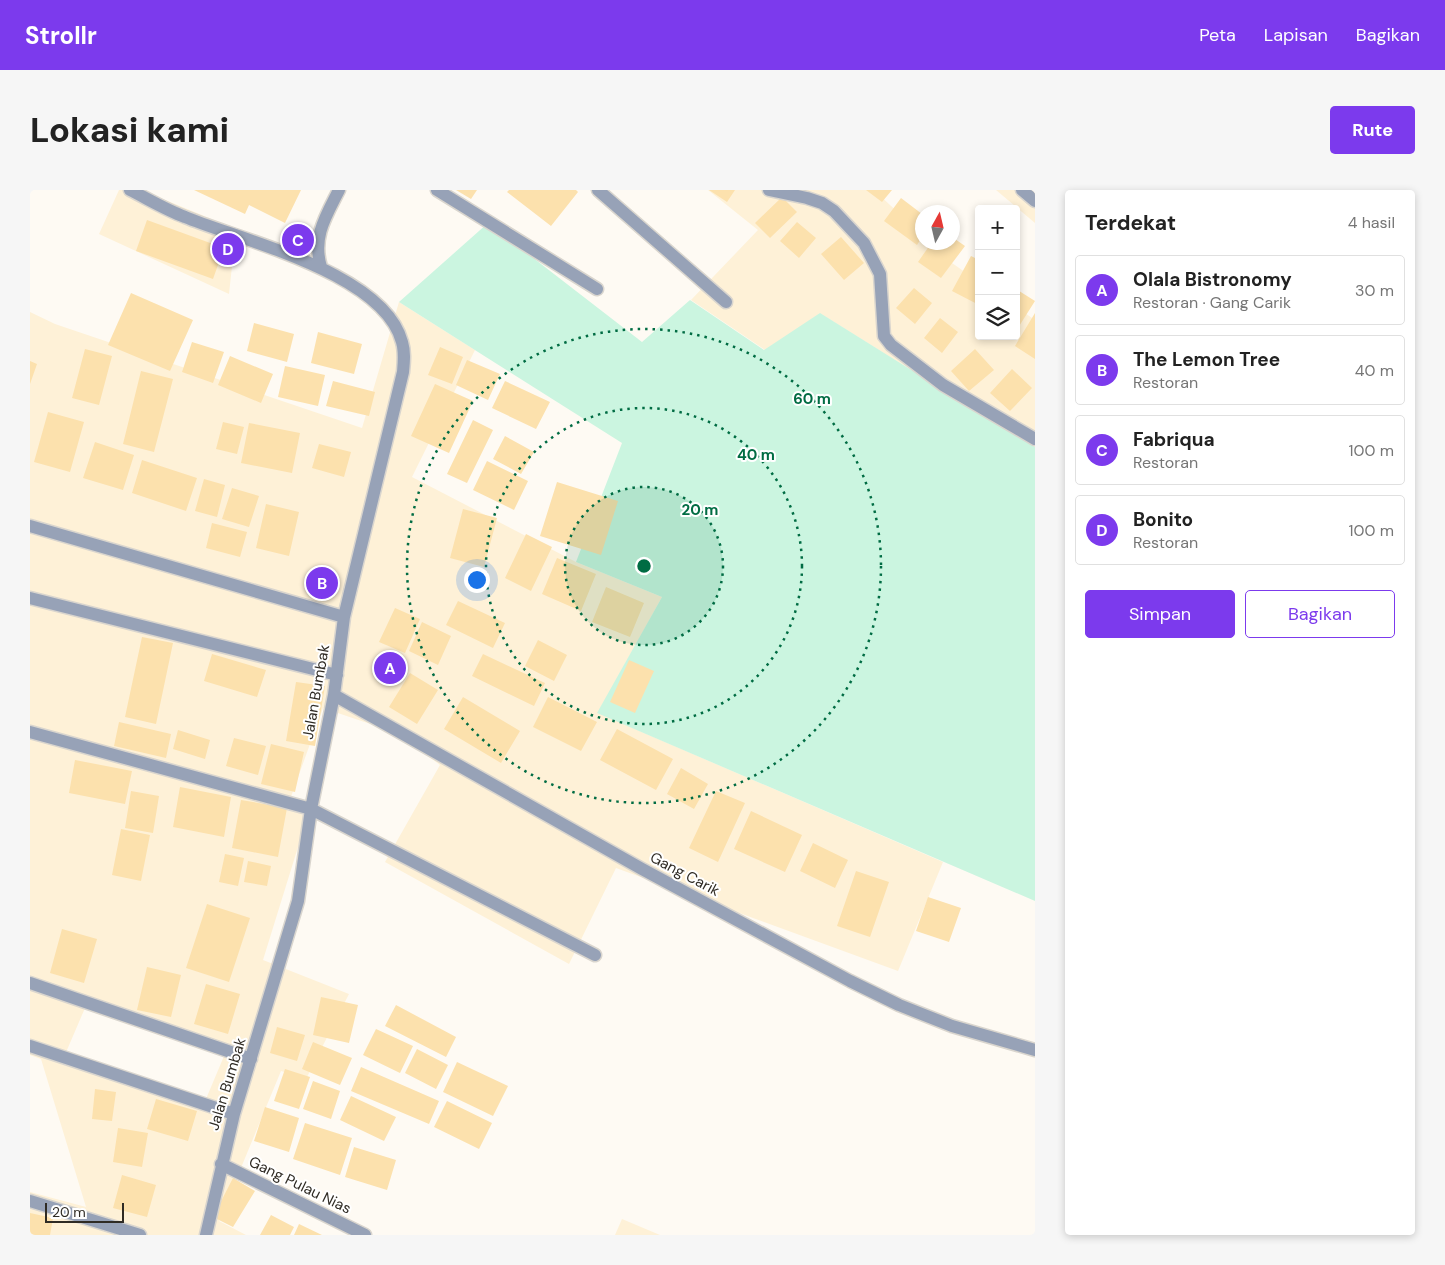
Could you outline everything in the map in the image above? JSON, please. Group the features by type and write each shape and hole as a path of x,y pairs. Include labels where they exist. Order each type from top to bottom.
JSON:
{"street":[{"name":"Jalan Bumbak","path":"130,190 183,217 321,267 381,307 402,340 405,354 403,372 344,617 334,695 310,809 298,901 234,1114 206,1235"},
{"path":"321,267 317,244 319,233 339,190"},
{"path":"437,190 597,289"},
{"path":"598,190 726,302"},
{"path":"770,190 822,203 834,210 864,243 880,274 884,336 890,345 943,385 1035,439"},
{"path":"1022,190 1035,201"},
{"path":"30,526 344,617"},
{"path":"30,598 337,675"},
{"name":"Gang Carik","path":"334,695 642,869 850,981 899,1005 952,1026 1035,1050"},
{"path":"30,732 310,809 595,955"},
{"path":"30,983 251,1060"},
{"path":"30,1046 234,1114"},
{"name":"Gang Pulau Nias","path":"221,1164 365,1235"},
{"path":"30,1201 140,1235"}],"shaded area":[{"path":"119,190 141,190 236,229 229,294 99,234"},
{"path":"708,190 874,190 915,228 915,250 938,250 975,279 975,340 1020,340 1020,310 1035,320 1035,447 821,314 765,350 691,300 758,230"},
{"path":"996,190 1035,190 1035,223 1020,210 1020,205 1014,205"},
{"path":"399,302 475,350 412,477 576,562 662,597 598,713 943,862 898,971 616,868 569,964 385,862 440,765 397,733 323,708 288,805 307,818 263,960 349,994 306,1079 281,1071 219,1221 246,1235 30,1235 30,1192 86,1207 41,1059 30,1055 30,312 55,324 362,428","holes":["88,1001 227,1049 203,1106 61,1064"]},
{"path":"622,1219 660,1235 615,1235"}],"green space":[{"path":"488,223 642,342 690,300 764,350 820,313 1035,447 1035,901 597,713 662,597 576,562 622,443 399,302"}],"building":[{"path":"194,190 301,190 285,223 249,205 245,214"},
{"path":"456,190 477,190 471,199"},
{"path":"509,190 576,190 578,192 551,226 507,192"},
{"path":"709,190 735,190 727,202"},
{"path":"866,190 892,190 882,202"},
{"path":"782,197 797,212 770,238 755,223"},
{"path":"901,198 915,209 915,244 884,221"},
{"path":"147,220 224,248 213,279 136,251"},
{"path":"797,222 816,238 799,258 780,241"},
{"path":"841,237 864,263 844,280 821,254"},
{"path":"960,243 965,246 941,278 918,262 926,250 960,250"},
{"path":"971,256 975,258 975,303 952,291"},
{"path":"914,288 932,303 915,324 896,308"},
{"path":"1020,292 1035,301 1020,325"},
{"path":"131,293 193,320 170,371 108,345"},
{"path":"1035,313 1035,359 1015,346"},
{"path":"940,318 958,332 942,353 924,338"},
{"path":"254,323 294,334 287,362 247,351"},
{"path":"318,332 362,344 354,374 311,363"},
{"path":"192,342 224,352 213,383 182,372"},
{"path":"440,347 463,357 452,384 428,375"},
{"path":"85,349 112,356 99,405 72,398"},
{"path":"975,349 994,370 969,391 951,371"},
{"path":"230,356 273,374 261,403 218,385"},
{"path":"467,360 500,374 488,400 456,385"},
{"path":"30,361 37,364 30,384"},
{"path":"285,366 325,375 318,406 278,397"},
{"path":"1012,369 1032,388 1010,411 990,393"},
{"path":"141,371 173,379 154,452 123,444"},
{"path":"333,381 375,392 369,416 326,406"},
{"path":"505,381 550,402 536,429 492,408"},
{"path":"435,384 473,401 449,453 411,436"},
{"path":"48,412 84,422 70,472 34,462"},
{"path":"473,420 493,430 467,483 447,474"},
{"path":"223,422 244,427 237,454 216,449"},
{"path":"249,423 300,433 292,473 241,463"},
{"path":"505,436 534,452 521,474 493,459"},
{"path":"95,442 134,455 123,490 83,478"},
{"path":"319,444 351,452 344,477 312,468"},
{"path":"142,460 197,478 186,511 132,493"},
{"path":"487,461 528,481 514,510 473,490"},
{"path":"204,479 225,485 217,517 195,511"},
{"path":"557,482 618,501 601,555 540,536"},
{"path":"232,488 259,496 249,527 222,519"},
{"path":"266,504 299,512 289,556 256,548"},
{"path":"463,509 497,518 484,567 450,558"},
{"path":"212,523 247,532 240,557 206,548"},
{"path":"526,534 552,547 531,591 505,578"},
{"path":"557,558 596,574 581,611 542,594"},
{"path":"606,587 644,603 630,637 592,622"},
{"path":"458,601 505,623 493,648 446,625"},
{"path":"395,608 420,619 405,653 379,642"},
{"path":"422,622 451,636 438,665 409,651"},
{"path":"142,637 173,643 156,724 125,717"},
{"path":"538,640 567,655 554,681 525,666"},
{"path":"212,654 266,670 257,697 204,681"},
{"path":"483,654 545,683 534,706 472,676"},
{"path":"629,660 654,671 635,713 610,702"},
{"path":"410,673 438,690 417,724 389,707"},
{"path":"296,682 325,686 315,746 286,741"},
{"path":"463,697 520,731 501,763 444,729"},
{"path":"548,697 597,722 581,751 533,727"},
{"path":"119,722 171,734 166,758 114,746"},
{"path":"617,729 673,759 656,790 600,760"},
{"path":"178,730 210,740 205,759 173,749"},
{"path":"234,738 266,746 258,775 226,766"},
{"path":"271,744 304,752 295,792 261,784"},
{"path":"75,760 132,771 125,804 69,793"},
{"path":"681,768 708,784 694,809 667,794"},
{"path":"180,787 231,797 224,837 173,827"},
{"path":"131,791 159,796 153,833 125,828"},
{"path":"716,791 745,803 718,862 689,848"},
{"path":"241,800 287,808 278,857 232,848"},
{"path":"751,811 802,835 785,872 734,849"},
{"path":"121,829 150,835 141,881 112,875"},
{"path":"813,843 848,860 835,888 800,871"},
{"path":"225,854 244,858 238,886 219,882"},
{"path":"248,861 271,866 267,886 244,882"},
{"path":"856,871 889,882 870,937 837,926"},
{"path":"928,897 961,908 949,942 916,931"},
{"path":"207,904 250,918 229,982 186,968"},
{"path":"62,929 97,939 84,983 50,973"},
{"path":"147,967 181,975 171,1017 137,1010"},
{"path":"206,984 240,994 228,1034 194,1024"},
{"path":"321,997 358,1005 349,1043 313,1035"},
{"path":"396,1005 456,1037 446,1057 385,1026"},
{"path":"277,1027 305,1035 297,1061 270,1053"},
{"path":"376,1029 413,1046 400,1073 363,1055"},
{"path":"313,1042 352,1058 340,1085 302,1069"},
{"path":"417,1049 448,1065 436,1089 405,1073"},
{"path":"457,1062 508,1086 493,1116 443,1092"},
{"path":"361,1067 439,1101 429,1124 351,1091"},
{"path":"285,1069 310,1077 299,1109 274,1101"},
{"path":"313,1081 340,1091 331,1119 303,1109"},
{"path":"95,1089 116,1092 112,1121 92,1119"},
{"path":"351,1096 396,1117 384,1141 340,1120"},
{"path":"156,1099 197,1111 188,1141 147,1129"},
{"path":"447,1101 492,1123 479,1149 434,1127"},
{"path":"265,1107 299,1118 289,1152 254,1141"},
{"path":"305,1123 352,1138 340,1175 293,1159"},
{"path":"118,1128 148,1133 142,1167 113,1162"},
{"path":"354,1147 396,1160 387,1190 345,1177"},
{"path":"122,1175 156,1185 147,1217 113,1208"},
{"path":"233,1178 255,1191 233,1227 213,1217"},
{"path":"30,1213 53,1218 50,1235 30,1235"},
{"path":"271,1215 294,1227 290,1235 260,1235"},
{"path":"299,1224 322,1235 294,1235"}],"place":[{"name":"Fabriqua","path":"298,240"},
{"name":"Bonito","path":"228,249"},
{"name":"The Lemon Tree","path":"322,583"},
{"name":"Olala Bistronomy","path":"390,668"}]}
